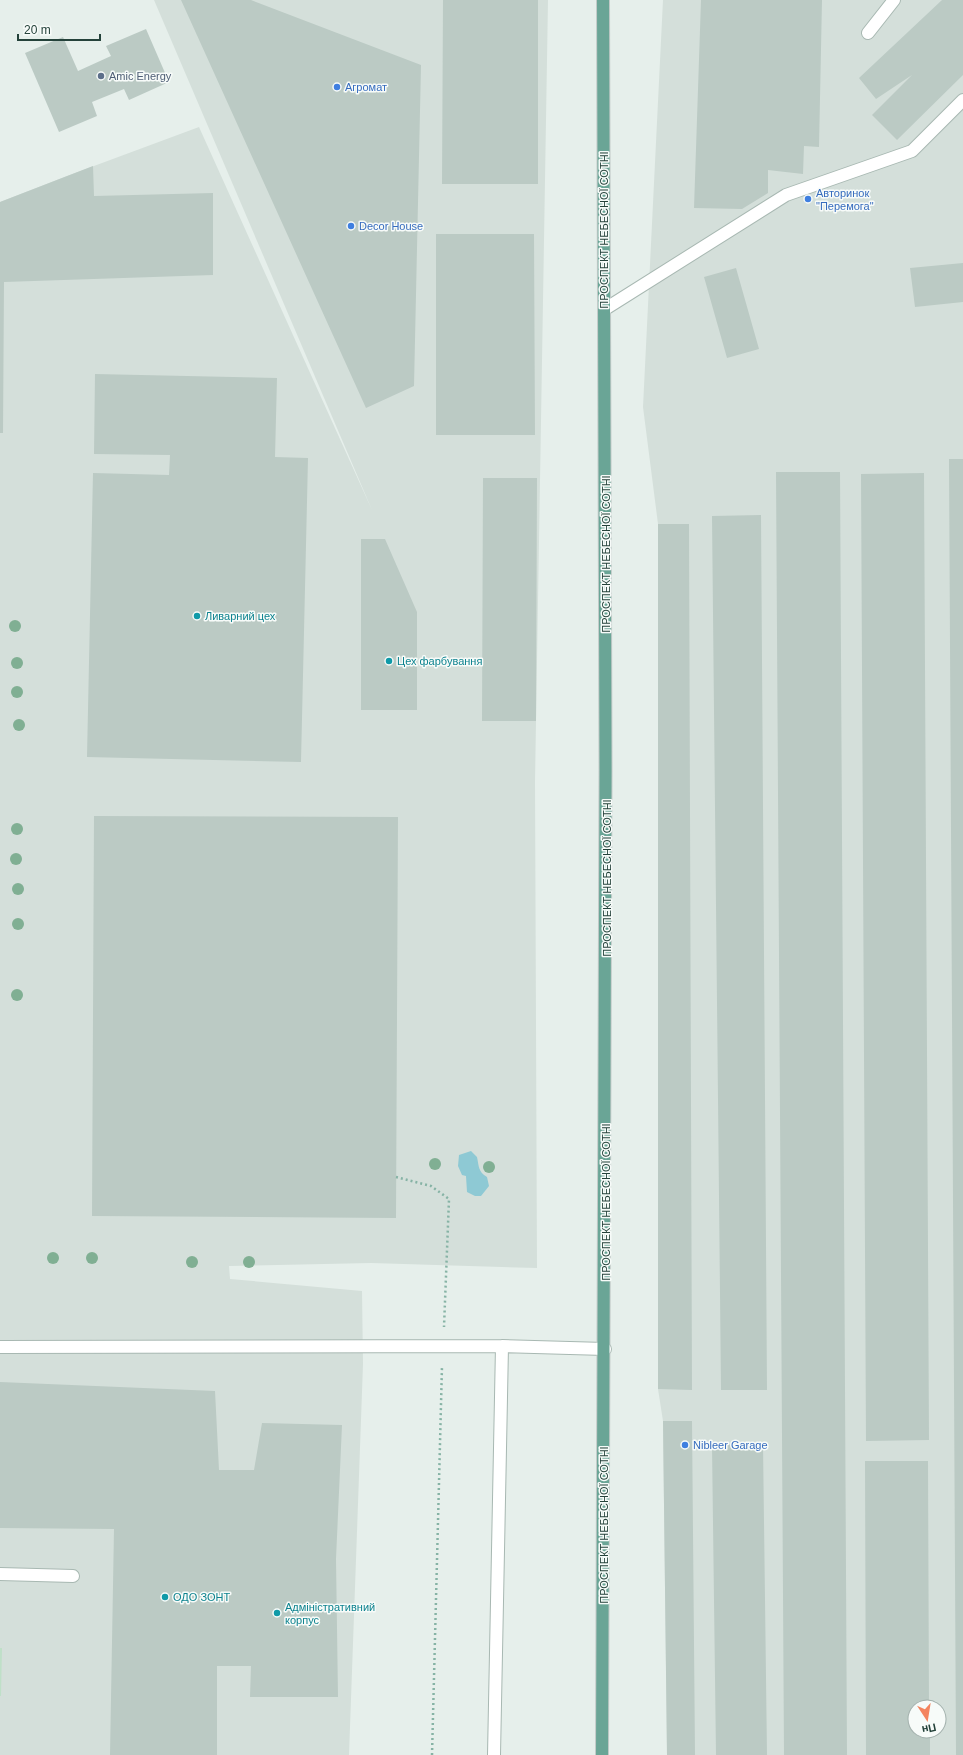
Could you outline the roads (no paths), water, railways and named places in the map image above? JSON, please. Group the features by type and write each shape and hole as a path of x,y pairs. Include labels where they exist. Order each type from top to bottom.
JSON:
{"main road":[{"name":"ПРОСПЕКТ НЕБЕСНОЇ СОТНІ","path":"602,1755 607,794 603,0"}],"lane":[{"path":"868,33 894,0"},
{"path":"604,309 786,195 912,150 963,100"},
{"path":"0,1347 502,1346 605,1349"},
{"path":"494,1755 502,1346"},
{"path":"0,1574 73,1576"}],"water":[{"path":"471,1151 477,1157 479,1168 487,1177 489,1186 481,1196 475,1196 467,1192 466,1176 462,1175 458,1166 459,1155"}],"place":[{"name":"Amic Energy","path":"101,76"},
{"name":"Агромат","path":"337,87"},
{"name":"Авторинок \"Перемога\"","path":"808,199"},
{"name":"Decor House","path":"351,226"},
{"name":"Ливарний цех","path":"197,616"},
{"name":"Цех фарбування","path":"389,661"},
{"name":"Nibleer Garage","path":"685,1445"},
{"name":"ОДО ЗОНТ","path":"165,1597"},
{"name":"Адміністративний корпус","path":"277,1613"}]}
